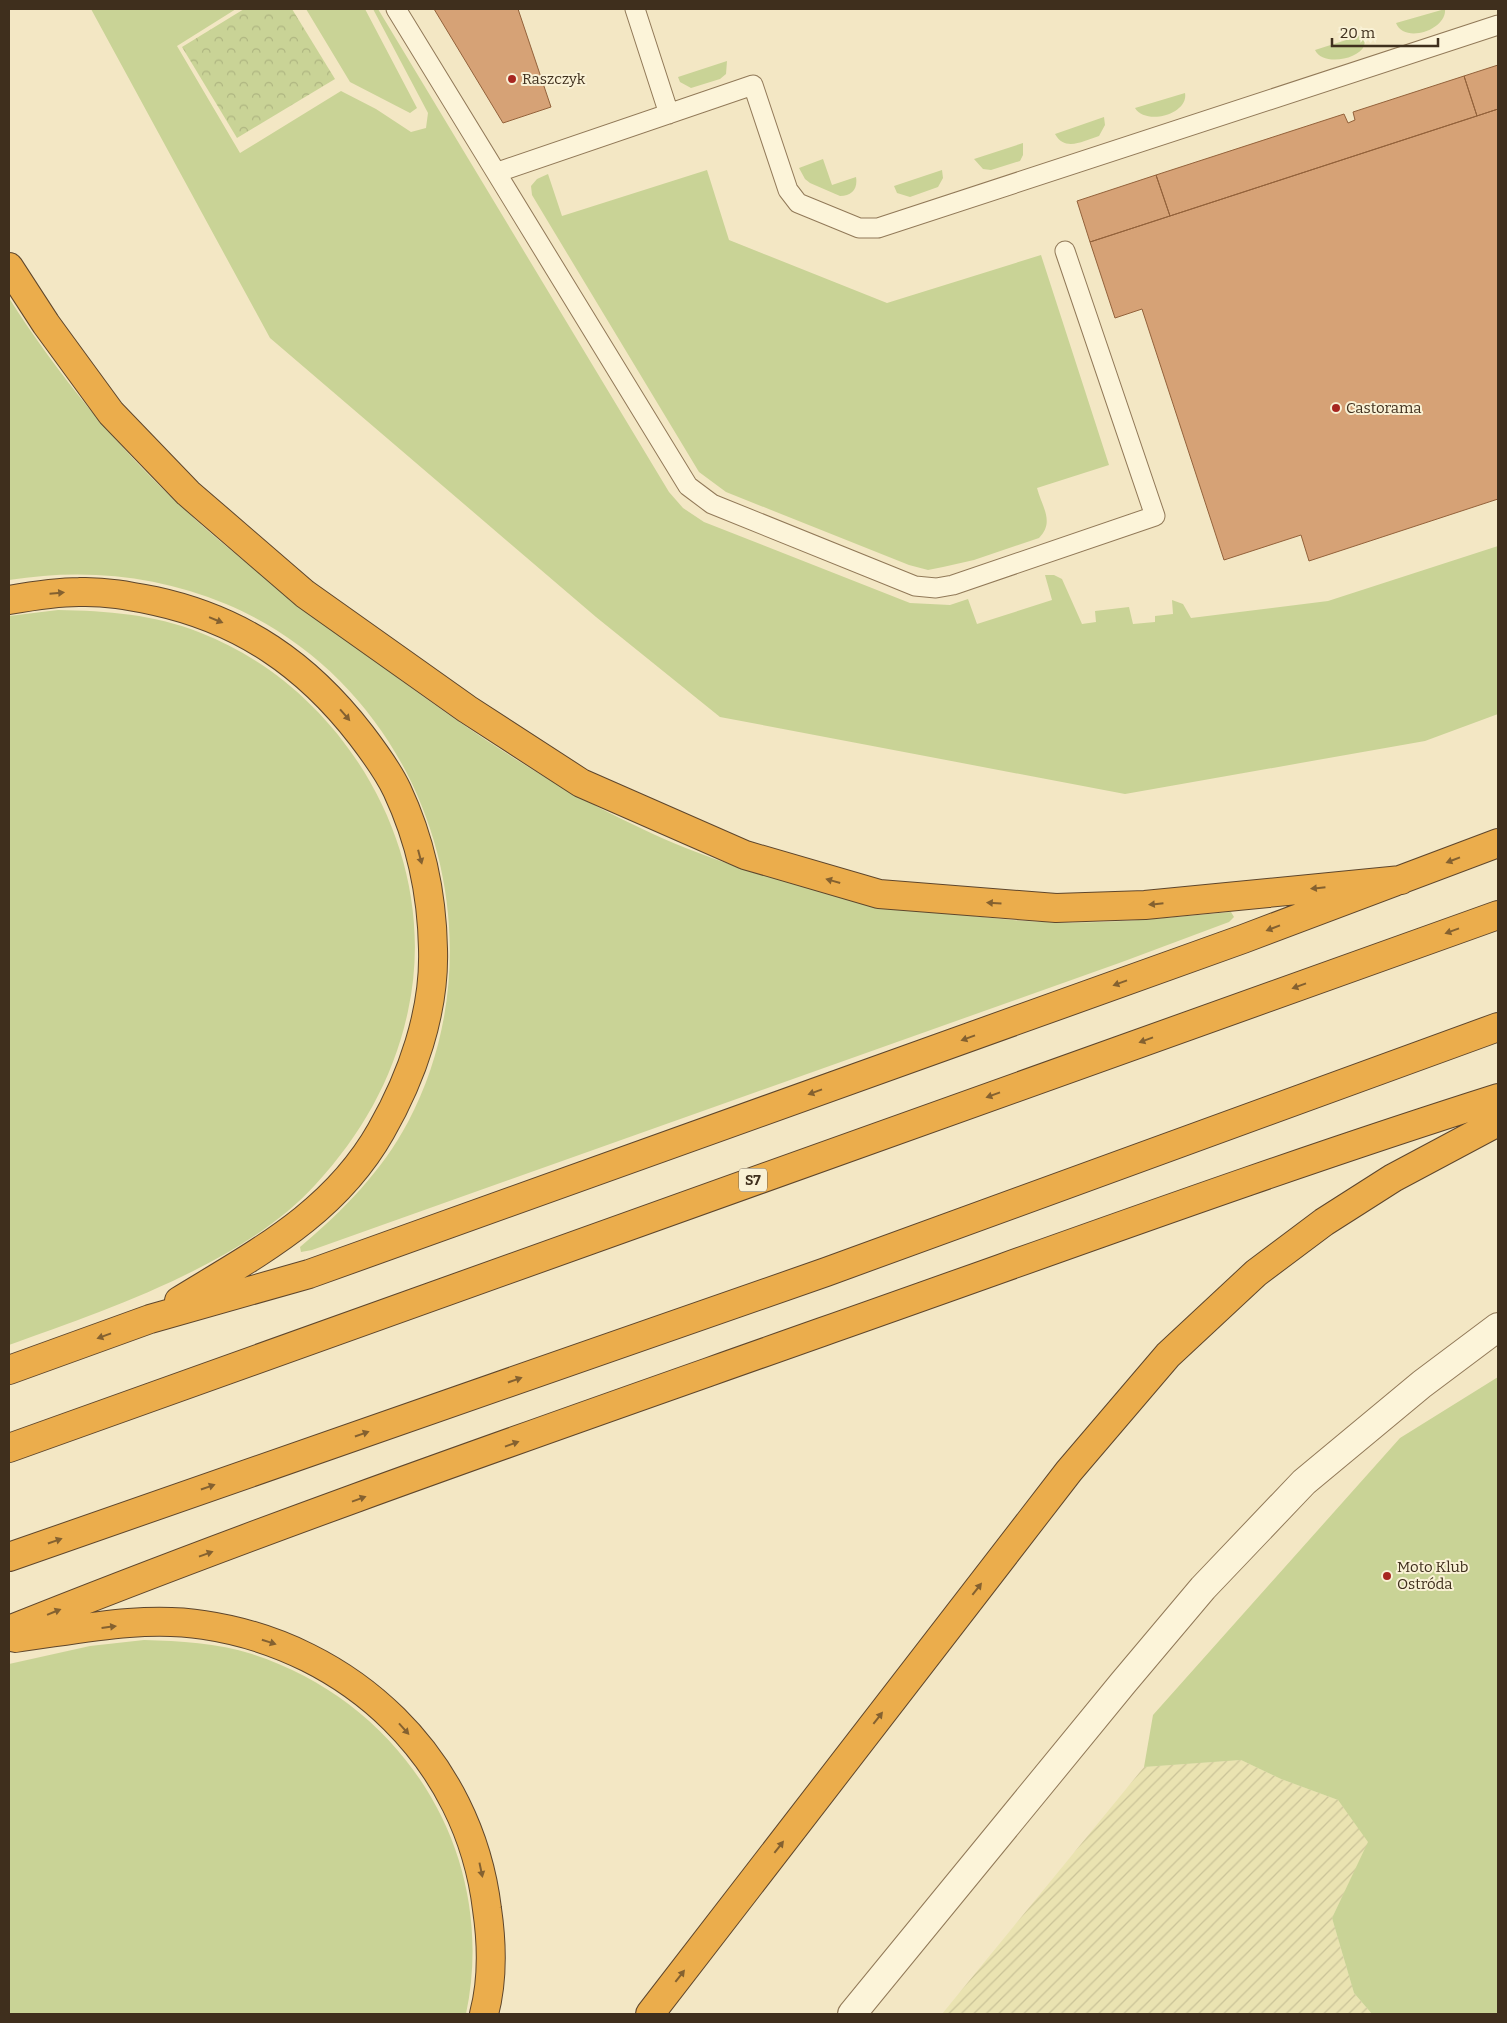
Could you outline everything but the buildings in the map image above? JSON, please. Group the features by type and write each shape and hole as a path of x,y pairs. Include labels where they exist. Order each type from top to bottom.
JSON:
{"highway":[{"path":"9,267 46,324 111,413 188,493 305,594 467,710 581,782 736,852 879,894 1056,908 1145,905 1401,880"},
{"path":"9,600 80,592 128,595 177,606 216,619 258,639 293,664 321,689 370,747 396,789 414,836 428,890 433,951 429,999 418,1050 401,1093 380,1133 351,1174 321,1206 289,1233 150,1320"},
{"path":"9,1370 150,1320 309,1274 1224,946 1498,843"},
{"name":"S7","path":"9,1448 1498,915"},
{"path":"9,1557 826,1272 1498,1027"},
{"path":"9,1630 138,1578 760,1354 1374,1137 1498,1098"},
{"path":"650,2014 1068,1471 1168,1355 1256,1273 1324,1222 1394,1178 1498,1122"},
{"path":"9,1638 147,1622 202,1624 235,1631 285,1647 322,1664 352,1682 375,1700 421,1749 442,1778 459,1812 480,1863 490,1926 491,1966 484,2014"}],"street":[{"path":"852,2014 1203,1588 1304,1482 1422,1384 1498,1327"}],"lane":[{"path":"396,9 498,172 688,486 712,504 915,586 936,588 953,585 1155,516 1065,251"},
{"path":"635,9 670,114"},
{"path":"498,172 753,85 788,190 798,204 859,228 878,228 1498,25"}],"shaded area":[{"path":"1241,1760 1281,1779 1338,1800 1369,1842 1332,1918 1354,1993 1372,2014 942,2014 1144,1767"}],"green space":[{"path":"91,9 236,9 177,46 240,153 341,91 376,109 411,132 426,128 428,113 373,9 378,9 669,492 683,508 704,522 910,603 950,605 968,599 977,624 1052,600 1045,575 1054,575 1062,579 1082,624 1096,622 1095,611 1129,607 1133,624 1155,622 1155,616 1173,614 1172,600 1183,604 1191,618 1328,601 1498,546 1498,714 1425,741 1125,794 720,717 596,617 270,338"},
{"path":"244,9 292,9 335,79 237,138 182,47"},
{"path":"306,9 365,9 417,108 410,113 350,82"},
{"path":"1445,9 1444,16 1439,23 1424,32 1407,33 1400,29 1396,23"},
{"path":"1365,34 1364,46 1355,55 1348,58 1325,58 1315,50"},
{"path":"727,61 726,74 720,79 691,88 680,82 678,77"},
{"path":"1185,93 1180,107 1166,115 1148,116 1140,113 1135,108"},
{"path":"1104,117 1105,125 1099,136 1075,144 1069,144 1064,143 1055,134"},
{"path":"1023,143 1023,155 1020,161 991,170 983,169 974,159"},
{"path":"823,159 832,185 856,177 856,185 851,193 840,196 805,179 799,168"},
{"path":"707,170 729,240 887,303 1041,255 1109,465 1037,488 1047,520 1044,532 1039,538 974,560 928,570 909,565 726,492 699,472 532,195 531,186 537,179 548,174 562,216"},
{"path":"942,170 943,178 938,187 910,197 897,193 894,186"},
{"path":"9,298 68,382 112,435 159,485 222,542 341,636 455,719 514,758 574,794 619,817 688,849 760,873 875,899 947,912 1019,921 1068,923 1138,920 1231,912 1234,917 1229,922 1122,962 312,1250 301,1252 300,1247 346,1205 374,1174 398,1140 408,1122 437,1049 449,973 446,897 428,824 397,755 352,694 295,642 226,604 200,594 147,580 92,575 64,575 9,580"},
{"path":"58,610 130,615 166,622 201,633 253,659 300,694 340,737 372,785 396,838 411,895 415,953 408,1011 402,1035 385,1082 362,1125 333,1165 316,1184 286,1212 252,1238 214,1260 130,1300 9,1345 9,616"},
{"name":"Moto Klub Ostróda","path":"1498,1377 1498,2014 1372,2014 1354,1993 1332,1918 1368,1842 1338,1800 1281,1779 1241,1760 1144,1767 1153,1715 1400,1438"},
{"path":"144,1640 198,1643 239,1650 306,1677 355,1709 396,1748 429,1793 453,1844 468,1898 473,1955 466,2014 9,2014 9,1664 90,1646"}],"place":[{"name":"Raszczyk","path":"512,79"},
{"name":"Castorama","path":"1336,408"},
{"name":"Moto Klub Ostróda","path":"1387,1576"}]}
